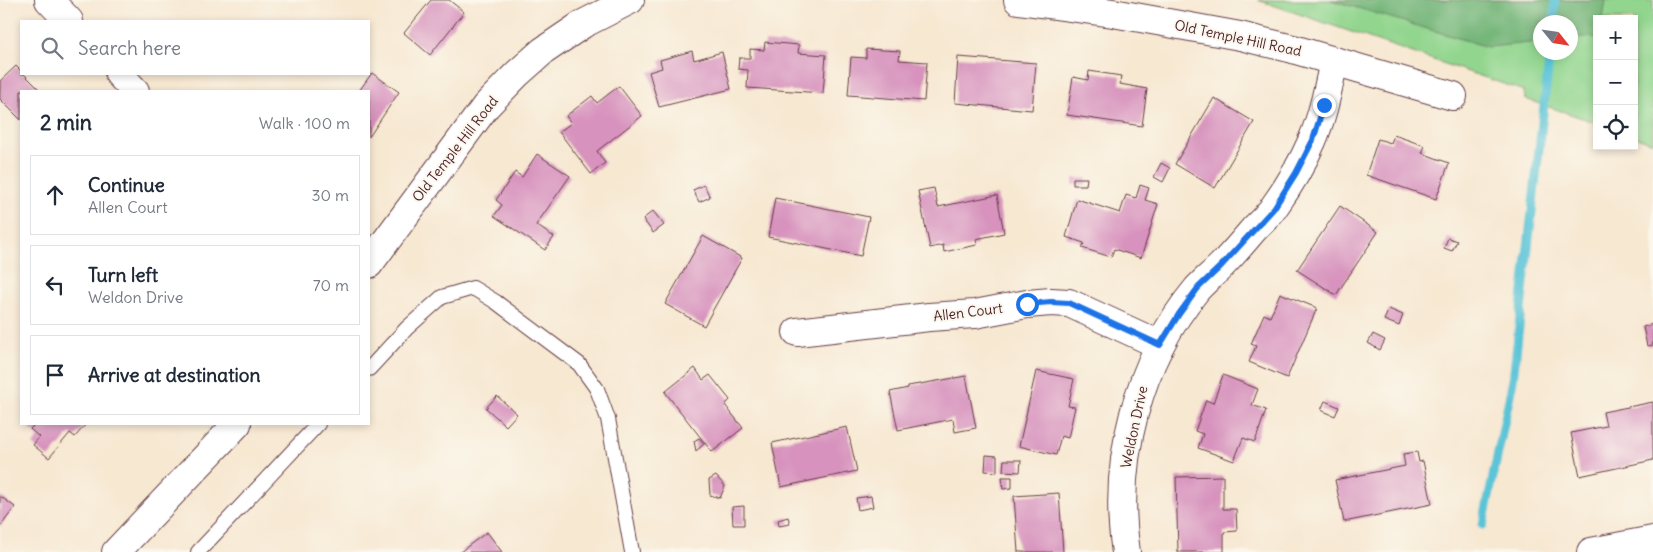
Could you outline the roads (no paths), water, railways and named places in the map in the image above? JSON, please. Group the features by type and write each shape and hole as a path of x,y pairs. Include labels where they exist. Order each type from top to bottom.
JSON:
{"street":[{"path":"49,0 68,20"},
{"name":"Old Temple Hill Road","path":"370,263 486,106 517,74 543,51 583,24 630,0"},
{"name":"Old Temple Hill Road","path":"1018,0 1113,12 1240,36 1453,96"},
{"name":"Weldon Drive","path":"1126,552 1123,534 1124,472 1137,401 1147,372 1160,345 1198,288 1221,266 1274,208 1296,173 1313,140 1324,105 1334,61"},
{"path":"119,75 134,90"},
{"name":"Allen Court","path":"797,332 929,317 974,314 1027,304 1051,302 1069,303 1160,345"},
{"path":"116,552 236,425"},
{"path":"1591,552 1653,540"}],"lane":[{"path":"370,368 407,328 442,297 473,288 496,302 579,364 596,389 608,419 632,552"},
{"path":"198,552 317,425"}],"waterway":[{"path":"1554,15 1555,0"},
{"path":"1483,525 1513,380 1549,60"}]}
